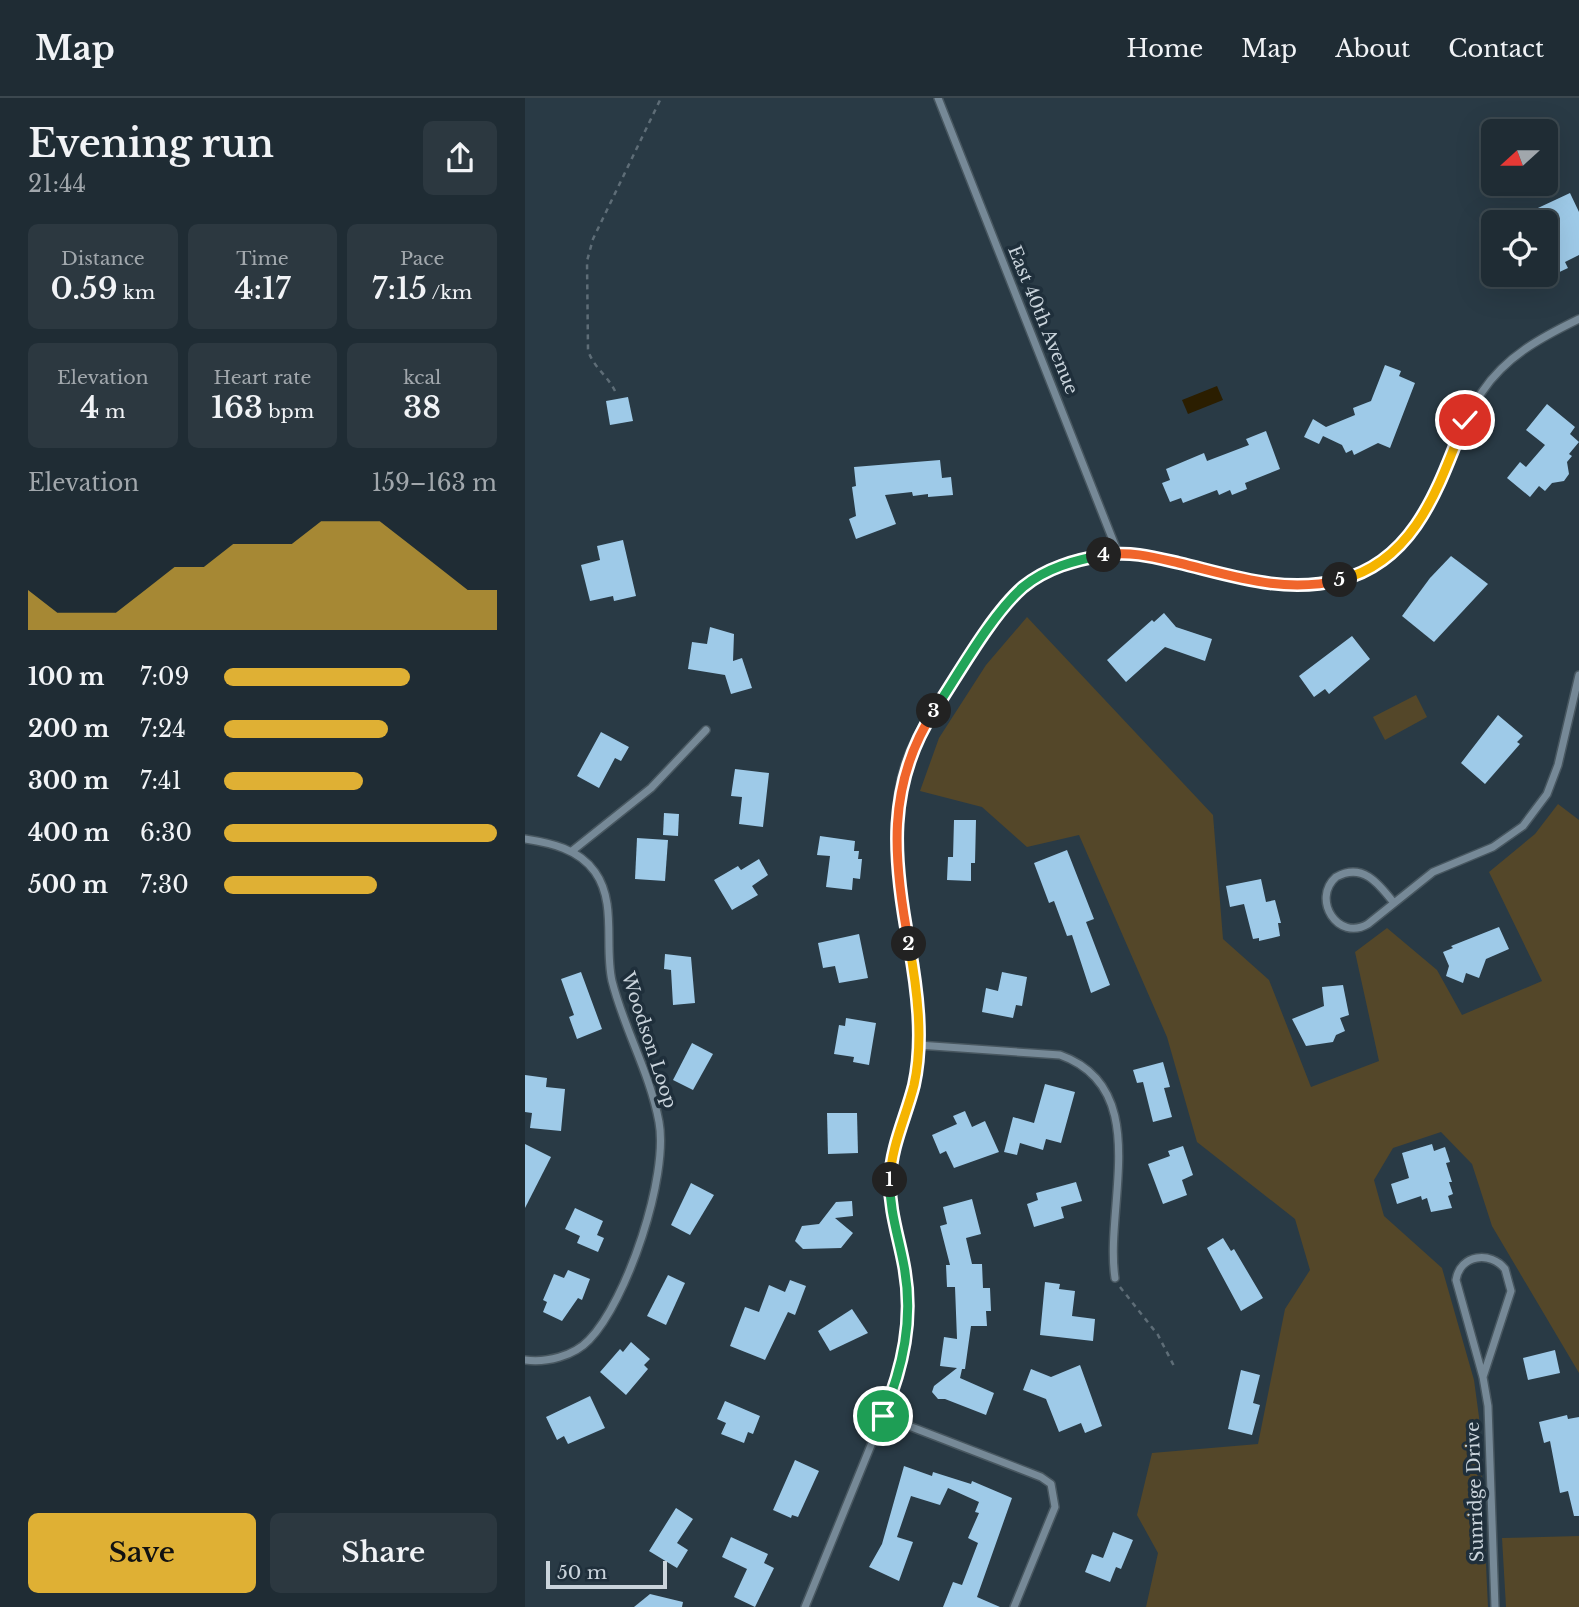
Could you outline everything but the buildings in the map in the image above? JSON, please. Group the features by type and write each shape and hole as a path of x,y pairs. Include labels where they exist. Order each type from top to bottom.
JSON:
{"street":[{"name":"East 40th Avenue","path":"938,98 1118,553"},
{"path":"806,1607 900,1374 906,1343 908,1305 904,1266 891,1209 890,1170 914,1087 918,1045 915,976 898,874 898,809 904,774 914,741 1002,611 1023,587 1053,568 1118,553 1134,552 1282,587 1312,587 1345,579 1374,566 1399,547 1421,521 1465,420 1484,388 1509,361 1535,341 1579,319"},
{"path":"1394,903 1371,877 1356,872 1336,877 1327,893 1330,914 1344,928 1363,927 1394,903 1433,872 1493,847 1523,826 1547,794 1558,765 1579,675"},
{"path":"572,851 651,788 706,730"},
{"name":"Woodson Loop","path":"525,839 572,851 596,873 603,887 607,904 612,981 659,1124 661,1158 654,1200 609,1316 587,1343 560,1358 525,1360"},
{"path":"918,1045 1060,1055 1079,1064 1100,1083 1115,1113 1119,1143 1112,1243 1115,1278"},
{"name":"Sunridge Drive","path":"1483,1377 1511,1290 1509,1276 1501,1263 1482,1257 1464,1264 1456,1280 1483,1377 1489,1417 1495,1607"},
{"path":"883,1416 1041,1477 1051,1484 1055,1507 1014,1607"}],"path":[{"path":"615,391 610,380 593,364 588,350 587,261 593,239 661,98"},
{"path":"1115,1278 1158,1335 1175,1368"}],"shaded area":[{"path":"1217,386 1223,400 1188,414 1182,400"},
{"path":"1027,617 1213,815 1223,939 1269,980 1311,1087 1379,1061 1355,952 1387,928 1437,970 1462,1015 1542,981 1489,872 1535,834 1558,804 1579,820 1579,1373 1492,1226 1472,1164 1441,1132 1393,1148 1374,1180 1384,1216 1442,1268 1474,1380 1479,1417 1488,1607 1146,1607 1158,1553 1137,1515 1152,1453 1258,1444 1285,1309 1310,1270 1295,1219 1197,1142 1167,1037 1079,835 1027,847 982,807 920,791 939,738 986,665"},
{"path":"1416,695 1427,717 1385,740 1373,717"},
{"path":"1579,1536 1579,1607 1506,1607 1502,1538"}],"route":[{"path":"883,1416 900,1374 906,1343 908,1305 901,1248 891,1209 890,1170 917,1068 915,976 898,874 898,809 904,774 914,741 1002,611 1023,587 1053,568 1083,559 1134,552 1282,587 1312,587 1345,579 1374,566 1399,547 1421,521 1437,490 1465,420"}]}
